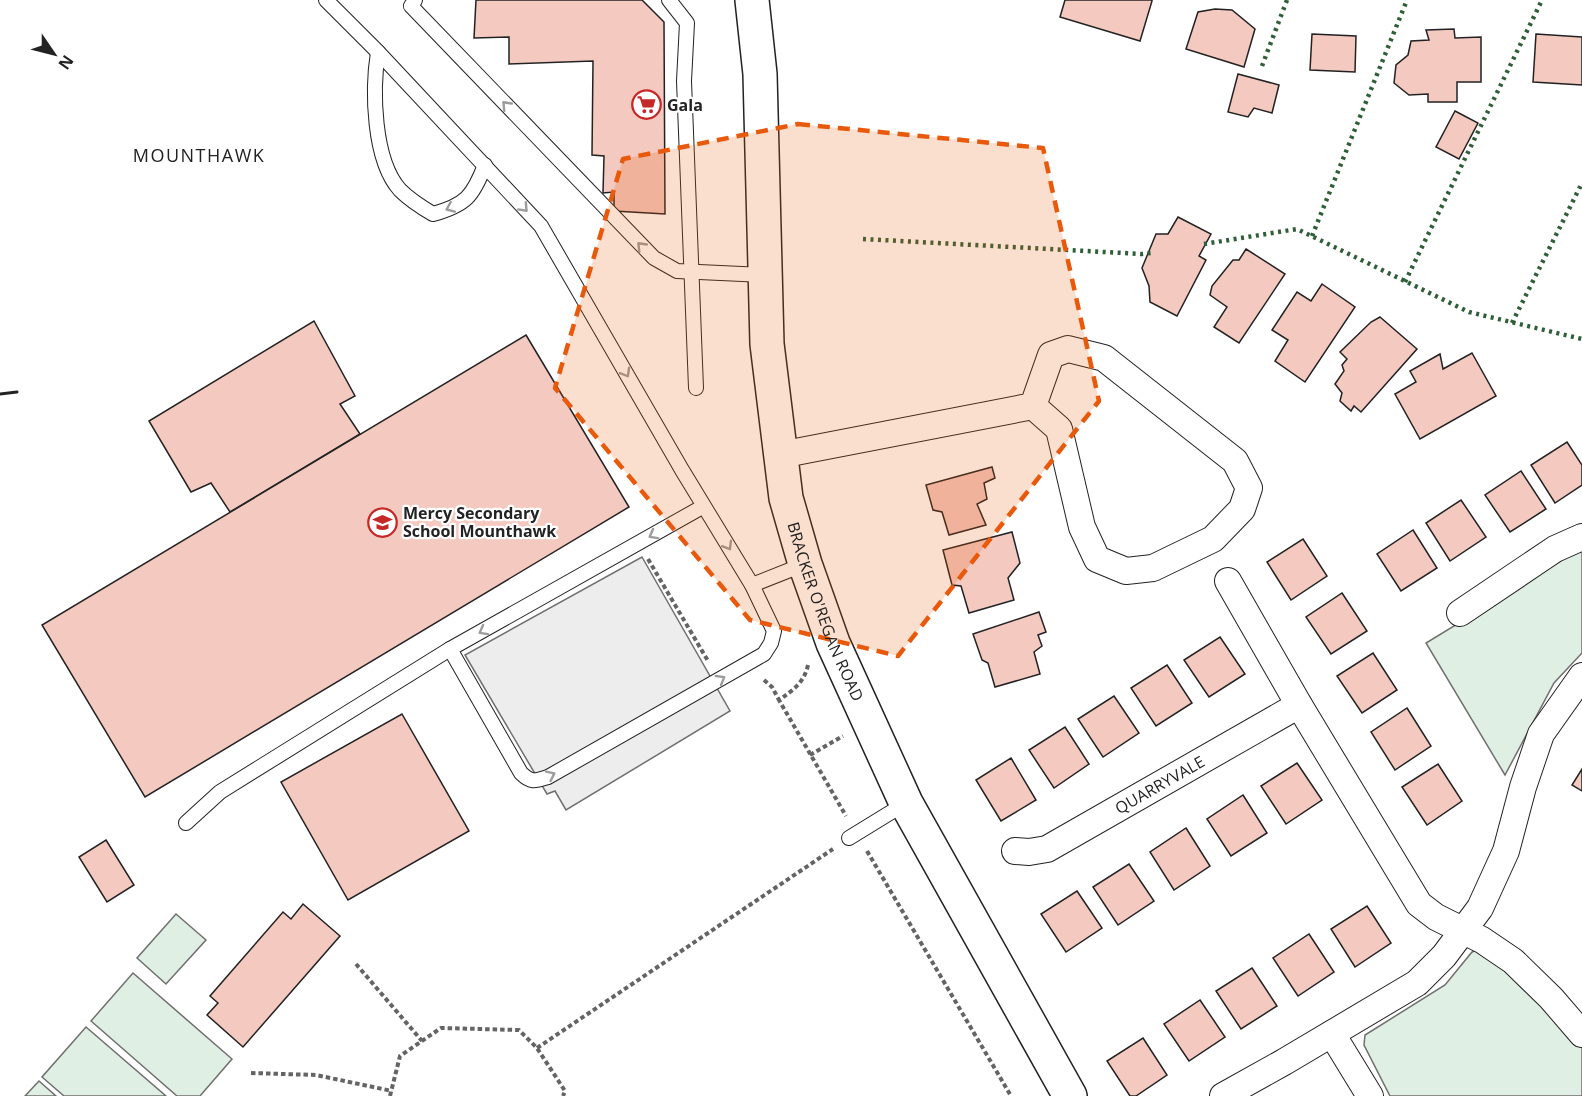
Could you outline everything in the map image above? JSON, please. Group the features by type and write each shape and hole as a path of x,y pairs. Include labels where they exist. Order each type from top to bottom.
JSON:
{"main road":[{"path":"752,0 760,74"},
{"path":"760,74 776,0"},
{"name":"BRACKER O'REGAN ROAD","path":"760,74 767,344 786,498 804,564 833,643 906,803 1070,1096"}],"street":[{"path":"1068,349 1104,358 1235,461 1250,488 1242,509 1212,539 1153,568 1126,572 1097,559 1082,527 1059,429 1033,406 1051,355 1068,349"},
{"path":"780,455 1033,406"},
{"path":"1460,613 1555,549 1582,537"},
{"path":"1228,581 1299,705 1419,904 1436,917 1482,939 1513,961 1551,998 1582,1034"},
{"path":"1223,1096 1417,983 1444,956 1480,908 1506,851 1523,787 1541,734 1582,675"},
{"name":"QUARRYVALE","path":"1015,850 1047,849 1299,705"},
{"path":"1332,1034 1370,1096"}],"lane":[{"path":"326,0 378,52 541,226 704,507 752,585 774,631 771,643 764,654 548,777 533,782 520,773 450,650"},
{"path":"415,0 411,6 654,258 677,271 766,275"},
{"path":"669,0 687,23 684,81 696,388"},
{"path":"378,52 374,79 376,116 386,168 399,189 414,204 433,214 455,208 469,197 485,165"},
{"path":"186,823 220,792 450,650 704,507"},
{"path":"752,585 804,564"},
{"path":"849,838 906,803"}],"path":[{"path":"646,555 713,670"},
{"path":"776,695 779,700"},
{"path":"810,755 851,731"},
{"path":"537,1047 849,838"},
{"path":"356,964 422,1041"},
{"path":"251,1073 316,1075 391,1093 400,1056 441,1028 519,1030 537,1047 565,1091 563,1096"}],"highlighted area":[{"path":"798,124 1043,148 1099,401 898,656 750,620 555,388 623,159"}],"green space":[{"path":"1582,548 1582,653 1554,683 1505,775 1426,643"},
{"path":"176,914 206,940 166,984 137,958"},
{"path":"1484,948 1542,997 1582,1048 1582,1096 1390,1096 1364,1045 1365,1035 1445,985 1472,952"},
{"path":"133,973 232,1059 200,1096 177,1096 91,1021"},
{"path":"86,1027 166,1096 64,1096 42,1077"},
{"path":"39,1081 56,1096 25,1096"}],"shaded area":[{"path":"642,557 730,711 566,810 555,791 547,794 465,655"}],"building":[{"path":"476,0 642,0 664,22 665,214 614,211 614,192 603,193 604,156 592,155 593,61 509,64 509,37 474,38"},
{"path":"1065,0 1152,1 1140,41 1060,17"},
{"path":"1215,9 1232,10 1255,29 1244,67 1186,49 1198,12"},
{"path":"1454,29 1455,38 1481,37 1481,82 1457,82 1457,102 1428,102 1428,94 1409,95 1394,83 1396,65 1408,55 1411,41 1429,40 1426,30"},
{"path":"1312,34 1356,36 1355,72 1310,70"},
{"path":"1536,34 1582,37 1582,85 1533,82"},
{"path":"1238,74 1279,85 1272,113 1254,108 1248,117 1228,112"},
{"path":"1455,111 1478,123 1459,159 1436,147"},
{"path":"1178,217 1211,234 1199,256 1206,260 1177,316 1150,302 1149,286 1142,268 1156,234 1168,234"},
{"path":"1246,249 1285,274 1239,343 1214,327 1227,307 1210,295 1212,286 1233,260 1239,260"},
{"path":"1322,284 1355,307 1305,382 1275,361 1288,340 1272,330 1297,292 1311,301"},
{"path":"1380,317 1417,349 1361,412 1354,406 1351,411 1340,401 1342,393 1335,384 1344,371 1342,365 1347,359 1340,352 1371,322"},
{"path":"314,321 355,396 340,404 360,434 230,512 211,483 191,492 149,421"},
{"path":"526,335 629,507 145,797 42,625"},
{"path":"1472,353 1496,396 1420,439 1395,394 1416,382 1410,371 1440,354 1443,369"},
{"path":"1567,442 1582,465 1582,485 1555,503 1531,465"},
{"path":"992,467 995,478 984,483 987,499 977,504 986,525 949,535 942,512 933,510 926,485"},
{"path":"1521,471 1546,509 1510,532 1485,495"},
{"path":"1461,500 1486,537 1450,561 1426,523"},
{"path":"1413,530 1437,568 1401,591 1377,554"},
{"path":"1012,532 1020,563 1008,578 1014,600 969,613 961,586 952,585 943,550"},
{"path":"1303,539 1327,576 1291,600 1267,562"},
{"path":"1342,593 1367,631 1331,654 1306,617"},
{"path":"1039,612 1046,632 1038,635 1042,646 1034,652 1040,674 995,687 988,663 982,660 973,634"},
{"path":"1220,637 1245,674 1209,697 1184,660"},
{"path":"1373,653 1397,690 1362,713 1337,676"},
{"path":"1167,665 1192,703 1156,726 1131,688"},
{"path":"1114,696 1139,733 1103,757 1078,719"},
{"path":"1407,708 1431,746 1395,770 1371,732"},
{"path":"402,714 469,831 348,900 281,782"},
{"path":"1065,727 1089,764 1054,788 1029,750"},
{"path":"1011,758 1036,800 1001,821 976,780"},
{"path":"1297,763 1322,800 1286,824 1261,786"},
{"path":"1438,764 1462,801 1427,825 1402,787"},
{"path":"1582,769 1582,791 1572,785"},
{"path":"1243,795 1267,833 1231,856 1207,819"},
{"path":"1186,828 1210,866 1174,890 1150,852"},
{"path":"106,840 134,885 107,902 79,857"},
{"path":"1129,864 1154,901 1118,925 1093,887"},
{"path":"1077,891 1102,928 1066,952 1041,914"},
{"path":"303,904 340,936 243,1047 207,1015 218,1003 210,996 283,912 291,919"},
{"path":"1367,906 1391,943 1355,967 1331,929"},
{"path":"1309,934 1334,972 1298,996 1273,958"},
{"path":"1252,968 1277,1006 1241,1029 1216,991"},
{"path":"1200,1000 1225,1037 1189,1061 1164,1024"},
{"path":"1143,1038 1167,1075 1136,1096 1130,1096 1107,1061"}],"hedge":[{"path":"1262,66 1287,0"},
{"path":"1312,236 1407,0"},
{"path":"1405,282 1542,0"},
{"path":"1512,323 1582,183"},
{"path":"1204,244 1297,229 1469,312 1582,339"},
{"path":"863,239 1151,253"}],"wall":[{"path":"0,394 17,392"}],"place":[{"name":"Gala","path":"646,105"},
{"name":"Mercy Secondary School Mounthawk","path":"382,522"}],"district":[{"name":"MOUNTHAWK","path":"199,155"}]}
